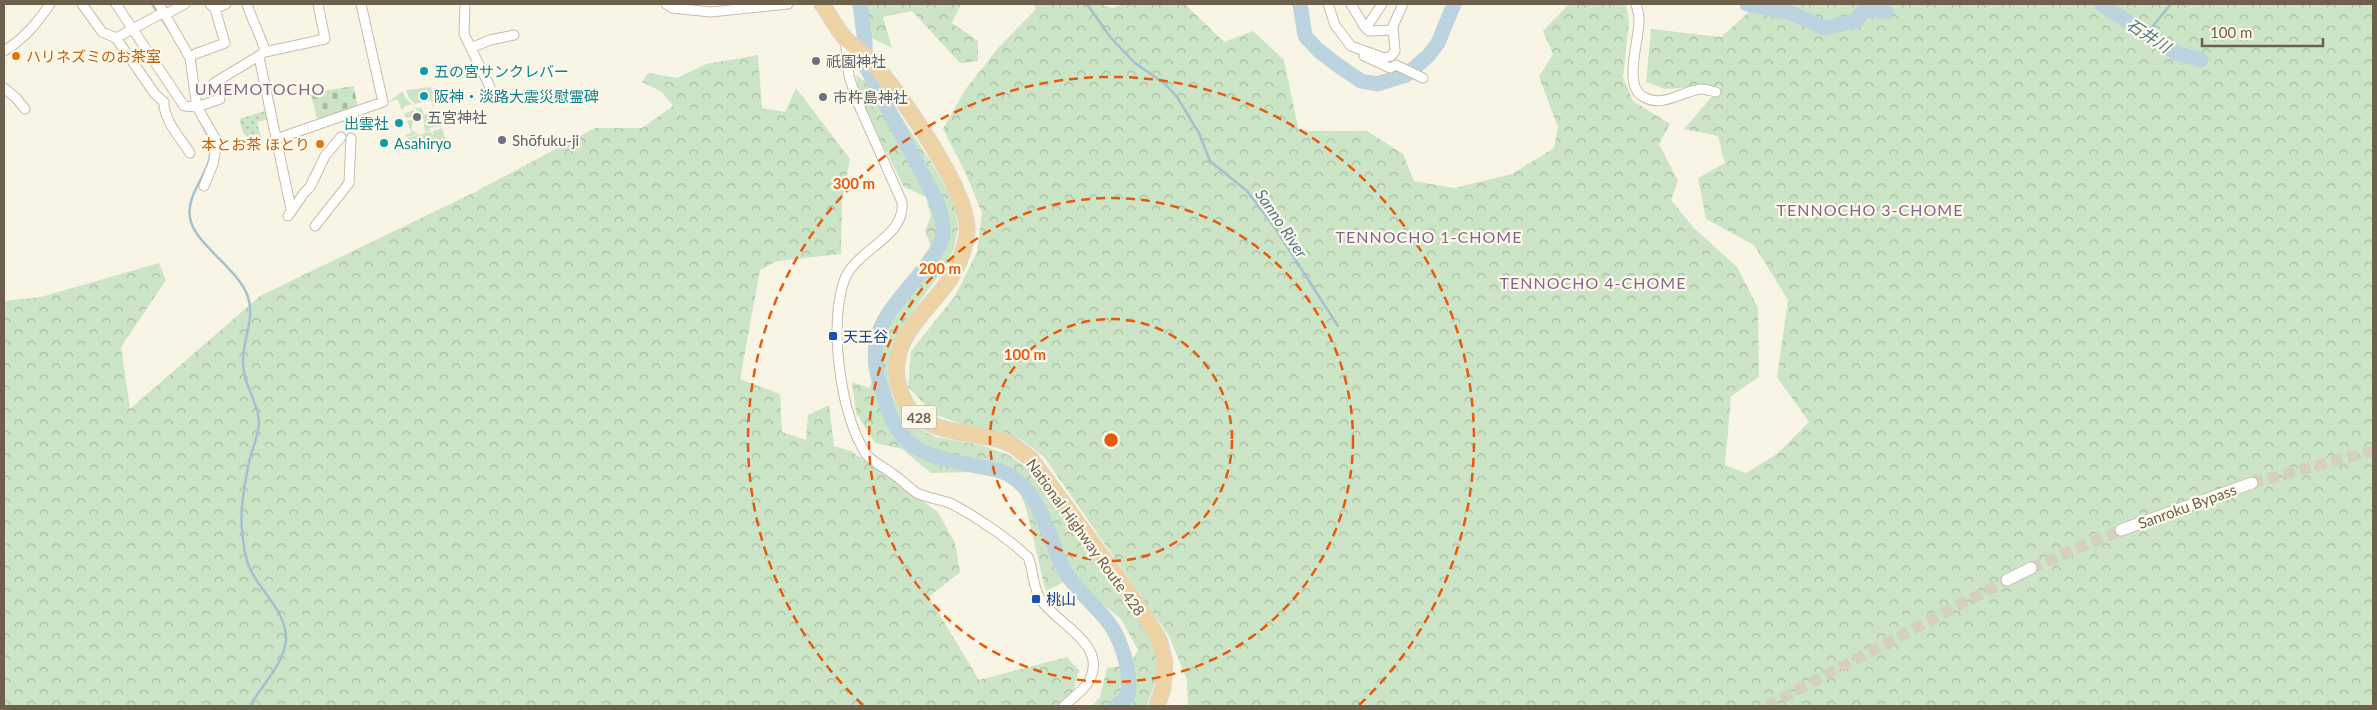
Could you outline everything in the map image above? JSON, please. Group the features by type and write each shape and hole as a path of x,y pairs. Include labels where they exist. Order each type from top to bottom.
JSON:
{"highway":[{"name":"National Highway Route 428","path":"822,4 844,38 871,60 940,158 959,193 967,232 959,261 948,282 906,334 896,368 900,390 913,413 926,421 950,430 1004,441 1018,448 1031,459 1141,610 1159,639 1165,663 1162,688 1157,706"}],"street":[{"path":"4,51 18,42 36,24 50,4"},
{"path":"82,4 102,32 116,38 155,94 164,102 164,107 175,131 190,153"},
{"path":"116,4 184,106 193,107 220,99 214,83 262,55 325,39 318,4"},
{"path":"162,9 168,12 185,4"},
{"path":"195,54 225,43 212,6 226,4"},
{"path":"248,4 253,23 262,39 262,55 289,213 310,187 325,156 341,137 338,119"},
{"path":"276,139 383,102 361,4"},
{"path":"465,4 464,34 490,87"},
{"path":"666,4 672,8 788,4"},
{"path":"1328,4 1340,41 1352,52 1390,68 1396,65 1421,77"},
{"path":"1351,4 1369,31 1393,30"},
{"path":"1366,28 1382,4"},
{"path":"1336,26 1351,46 1384,58 1392,56 1395,51 1393,26 1403,4"},
{"path":"1636,4 1639,19 1634,63 1634,84 1640,95 1648,99 1673,100 1703,89 1716,92"},
{"path":"116,38 154,17 162,9"},
{"path":"162,9 190,58 193,107 214,138 216,148 213,164 204,186"},
{"path":"471,48 490,40 514,35"},
{"path":"844,38 849,76 857,101 902,202 903,212 897,225 854,264 846,276 839,296 839,368 852,419 861,444 873,461 893,473 917,493 949,503 976,519 1028,557 1034,584 1042,601 1088,645 1092,658 1093,669 1090,680 1064,706"},
{"path":"4,88 25,109"},
{"path":"316,226 349,183 351,138 341,137"},
{"name":"Sanroku Bypass","path":"2121,530 2252,483"},
{"path":"2007,580 2031,568"}],"green space":[{"path":"865,4 961,4 952,23 978,41 978,61 960,63 912,11 883,17 892,48 870,37 859,21"},
{"path":"1034,4 1100,4 1112,8 1124,4 1185,4 1224,42 1253,31 1284,60 1299,131 1367,131 1403,154 1414,181 1454,188 1512,174 1554,148 1558,127 1539,77 1553,54 1543,31 1569,4 1626,4 1629,22 1623,77 1633,101 1670,124 1659,144 1678,181 1671,200 1694,228 1737,267 1758,308 1759,377 1731,396 1725,465 1746,473 1777,454 1809,422 1777,377 1788,300 1754,245 1706,219 1698,178 1725,163 1718,136 1684,129 1721,86 1665,89 1646,82 1651,29 1721,37 1751,10 1746,4 2373,4 2373,706 1188,706 1187,680 1169,636 1044,457 1021,439 967,426 934,414 908,387 911,351 955,296 977,252 982,213 965,172 943,129 965,90 999,47 1036,9"},
{"path":"758,55 762,108 785,112 796,88 850,159 842,201 841,254 777,261 760,270 740,379 780,394 782,432 806,440 808,415 829,405 834,446 851,451 938,512 955,543 960,572 929,597 979,680 1067,657 1079,670 1074,690 1061,706 4,706 4,301 41,297 159,263 166,280 121,347 130,409 260,296 475,192 595,128 642,128 673,106 662,92 642,82 648,73 677,78 706,64"},
{"path":"856,75 890,100 933,165 955,205 958,228 954,249 944,268 900,329 891,350 889,375 892,396 908,423 936,437 981,445 1009,455 1030,470 1144,621 1156,651 1158,674 1147,706 1092,706 1100,697 1107,668 1130,665 1138,650 1121,619 1071,578 1046,591 1030,523 1017,483 975,472 931,473 902,449 875,443 856,413 852,382 869,388 879,368 871,332 933,252 925,231 931,216 926,197 904,187 860,99"},
{"path":"354,86 358,110 319,123 310,93"},
{"path":"431,87 436,105 433,107 431,100 415,104 409,98 406,90"},
{"path":"403,91 405,98 412,104 405,106 402,110 397,99 387,103"},
{"path":"416,108 422,108 424,115 438,111 442,126 429,128 430,130 425,132 423,117 418,118"},
{"path":"268,110 270,119 257,122 261,137 252,140 244,134 239,119"},
{"path":"414,110 416,116 406,118 407,121 416,119 417,121 412,122 412,131 419,133 407,137 405,135 412,133 404,114"},
{"path":"442,128 446,140 416,152 407,138 420,134 423,136 422,134 430,131 433,135 433,131"}],"waterway":[{"path":"152,4 169,30"},
{"path":"860,4 865,42 865,65 937,202 943,230 942,239 936,252 889,313 877,339 875,354 877,371 889,412 907,441 923,452 1007,474 1024,487 1032,497 1044,520 1058,557 1070,579 1108,621 1119,641 1127,668 1129,689 1128,696 1116,706"},
{"name":"Sanno River","path":"1087,4 1111,38 1135,63 1165,84 1177,97 1199,133 1210,161 1247,191 1275,228 1338,326"},
{"path":"1300,4 1305,36 1318,50 1361,81 1377,84 1406,75 1428,56 1438,43 1454,4"},
{"name":"石井川","path":"1747,4 1791,13 1825,28 1856,21 1862,12 1873,9 1886,12"},
{"name":"石井川","path":"2101,4 2176,53 2201,60"},
{"path":"2147,33 2171,4"},
{"path":"199,119 208,136 211,150 206,170 192,198 190,218 193,228 199,237 236,276 248,297 250,305 243,369 256,406 259,427 249,462 243,496 242,534 244,549 249,567 278,611 285,630 286,640 277,666 250,706"}],"tunnel":[{"path":"2252,483 2373,451"},
{"path":"2031,568 2121,530"},
{"path":"1767,706 2007,580"}],"place":[{"name":"ハリネズミのお茶室","path":"16,56"},
{"name":"祇園神社","path":"816,61"},
{"name":"五の宮サンクレバー","path":"424,71"},
{"name":"阪神・淡路大震災慰霊碑","path":"424,96"},
{"name":"市杵島神社","path":"823,97"},
{"name":"五宮神社","path":"417,117"},
{"name":"出雲社","path":"399,123"},
{"name":"Shōfuku-ji","path":"502,140"},
{"name":"Asahiryo","path":"384,143"},
{"name":"本とお茶 ほとり","path":"320,144"},
{"name":"天王谷","path":"833,336"},
{"name":"桃山","path":"1036,599"}],"district":[{"name":"UMEMOTOCHO","path":"260,88"},
{"name":"TENNOCHO 3-CHOME","path":"1870,209"},
{"name":"TENNOCHO 1-CHOME","path":"1429,236"},
{"name":"TENNOCHO 4-CHOME","path":"1593,282"}]}
